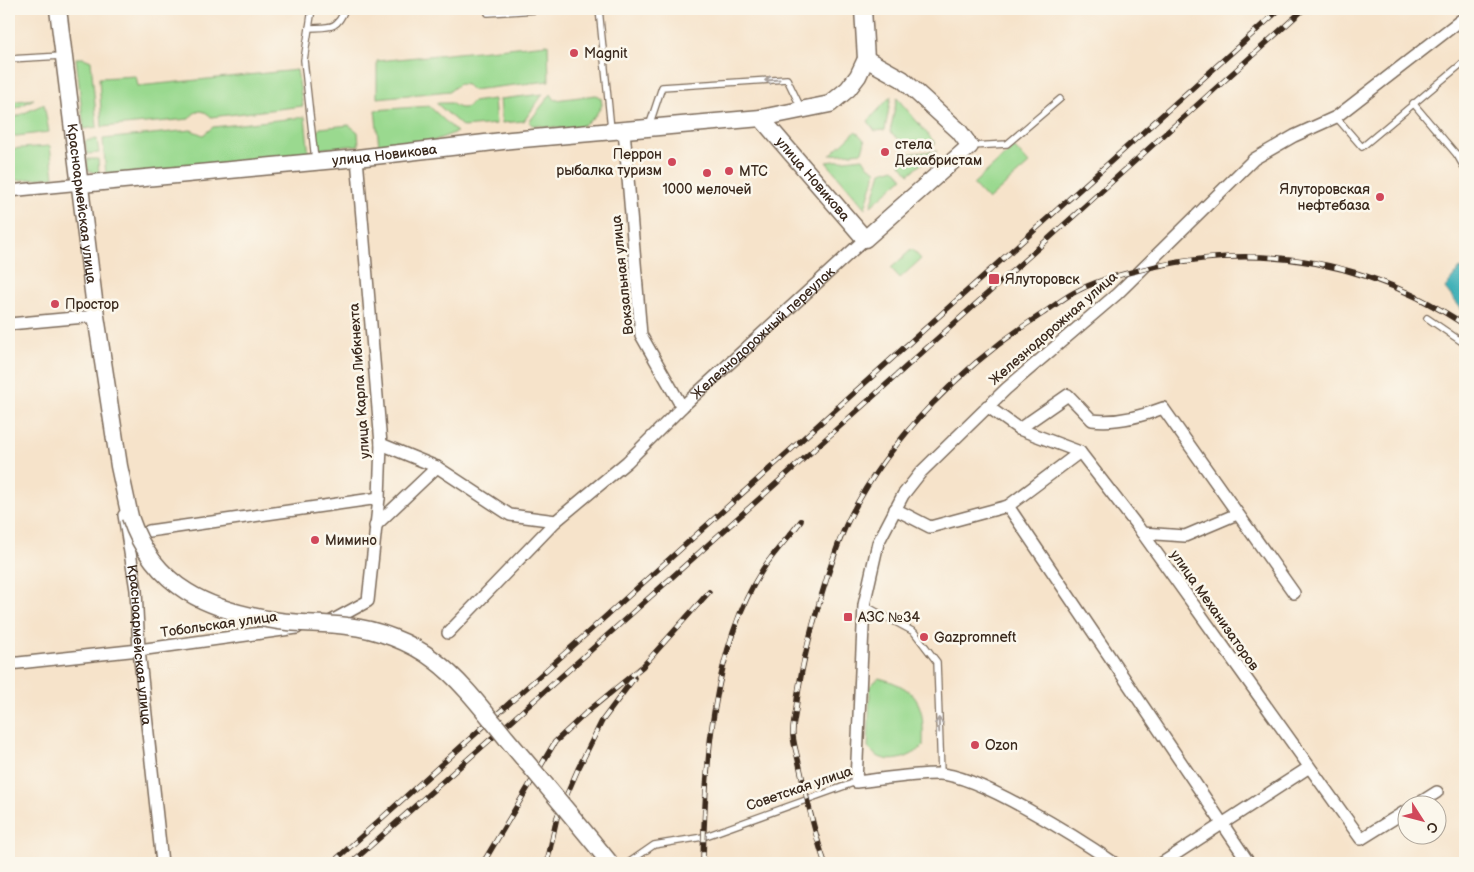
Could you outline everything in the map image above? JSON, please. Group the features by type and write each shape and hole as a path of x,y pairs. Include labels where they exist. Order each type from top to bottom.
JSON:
{"street":[{"name":"Красноармейская улица","path":"58,9 96,316 113,428 130,518 144,550 163,574 188,593 222,610 279,621 349,626 396,638 434,660 474,699 610,863"},
{"path":"863,9 866,59 902,79 958,131 970,146"},
{"name":"Железнодорожная улица","path":"856,782 864,605 878,543 895,509 921,472 987,406 1117,294 1254,159 1294,136 1336,117 1465,17"},
{"name":"улица Новикова","path":"9,191 762,118 830,104 848,89 858,76 866,59"},
{"name":"улица Новикова","path":"762,118 865,239"},
{"name":"Вокзальная улица","path":"617,131 641,335 682,407"},
{"name":"Железнодорожный переулок","path":"448,633 556,521 627,462 682,407 865,239 970,146"},
{"name":"улица Карла Либкнехта","path":"357,158 381,444 379,498 368,601"},
{"path":"9,324 96,316"},
{"path":"1019,429 1068,395 1092,420 1107,422 1136,418 1164,408 1294,593"},
{"path":"987,406 1019,429 1080,452"},
{"name":"Красноармейская улица","path":"113,428 112,444 136,590 139,650 162,863"},
{"path":"381,444 437,467 510,515 556,521"},
{"path":"895,509 930,527 1008,506 1080,452"},
{"name":"улица Механизаторов","path":"1080,452 1142,533 1308,768 1361,839 1396,817"},
{"path":"375,526 437,467"},
{"path":"149,531 379,498"},
{"path":"1008,506 1249,863"},
{"path":"1142,533 1185,536 1237,514"},
{"name":"Тобольская улица","path":"9,664 139,650 328,624 368,601"},
{"path":"1162,863 1308,768"},
{"name":"Советская улица","path":"856,782 941,773 980,786 1042,818 1114,863"}],"lane":[{"path":"312,9 304,60 315,162"},
{"path":"309,28 335,25 340,22 345,9"},
{"path":"488,12 552,9"},
{"path":"599,9 617,131"},
{"path":"9,59 64,56"},
{"path":"1336,117 1362,147 1465,61"},
{"path":"648,128 662,87 786,79 802,110"},
{"path":"970,146 1007,144 1060,99"},
{"path":"1413,103 1457,155 1465,169"},
{"path":"1457,155 1465,152"},
{"path":"1427,318 1465,344"},
{"path":"864,605 914,632 937,662 941,773"},
{"name":"Советская улица","path":"628,863 654,845 703,838 856,782"}],"green space":[{"path":"548,44 549,81 472,90 467,85 459,84 450,91 377,98 377,61"},
{"path":"76,58 84,58 91,61 97,127 84,129"},
{"path":"297,70 303,106 211,117 205,112 199,111 189,119 102,127 99,78 136,76 138,86"},
{"path":"543,94 524,121 502,123 500,99"},
{"path":"551,94 555,100 596,95 601,98 602,105 588,122 580,126 563,128 532,125 529,122"},
{"path":"891,96 885,130 875,131 868,121"},
{"path":"897,98 936,144 903,147 899,139 890,132"},
{"path":"34,99 9,112 9,102"},
{"path":"494,99 496,124 463,127 436,103 451,103 463,108 468,107 472,102"},
{"path":"44,104 49,132 9,137 9,120"},
{"path":"429,106 457,132 428,143 379,146 375,110"},
{"path":"305,117 309,156 106,175 103,139 191,130 203,135 213,127"},
{"path":"349,125 358,132 359,145 318,149 315,136 320,128"},
{"path":"856,131 865,141 862,152 830,155"},
{"path":"97,139 99,153 87,154 85,141"},
{"path":"50,146 54,177 9,181 9,149"},
{"path":"1014,147 1029,164 988,200 973,184"},
{"path":"937,151 909,174 900,163 903,154"},
{"path":"863,158 868,166 876,171 865,208 826,162"},
{"path":"87,159 98,159 99,175 88,170"},
{"path":"894,168 903,178 871,206 881,172"},
{"path":"912,249 921,259 900,278 891,268"},
{"path":"879,678 904,688 912,694 918,702 923,721 923,746 910,755 895,760 880,757 868,747 870,690 871,685"}],"water":[{"path":"1460,268 1465,270 1465,314 1445,288"}],"railway":[{"path":"332,863 1280,9"},
{"path":"351,863 581,659 1304,9"},
{"path":"825,863 817,840 794,744 793,726 806,652 830,567 849,519 885,460 932,404 985,355 1014,333 1079,290 1117,276 1157,266 1198,259 1278,258 1317,263 1355,273 1392,286 1429,303 1465,325"},
{"path":"703,863 709,750 714,711 732,636 746,601 763,569 801,521"},
{"path":"483,863 555,742 587,712 643,666 709,592"},
{"path":"547,863 557,817 578,769 602,721 634,678"}],"place":[{"name":"Magnit","path":"574,53"},
{"name":"стела Декабристам","path":"885,152"},
{"name":"Перрон рыбалка туризм","path":"672,162"},
{"name":"МТС","path":"729,171"},
{"name":"1000 мелочей","path":"707,173"},
{"name":"Ялуторовская нефтебаза","path":"1380,197"},
{"name":"Ялуторовск","path":"994,279"},
{"name":"Простор","path":"55,304"},
{"name":"Мимино","path":"315,540"},
{"name":"АЗС №34","path":"848,617"},
{"name":"Gazpromneft","path":"924,637"},
{"name":"Ozon","path":"975,745"}]}
